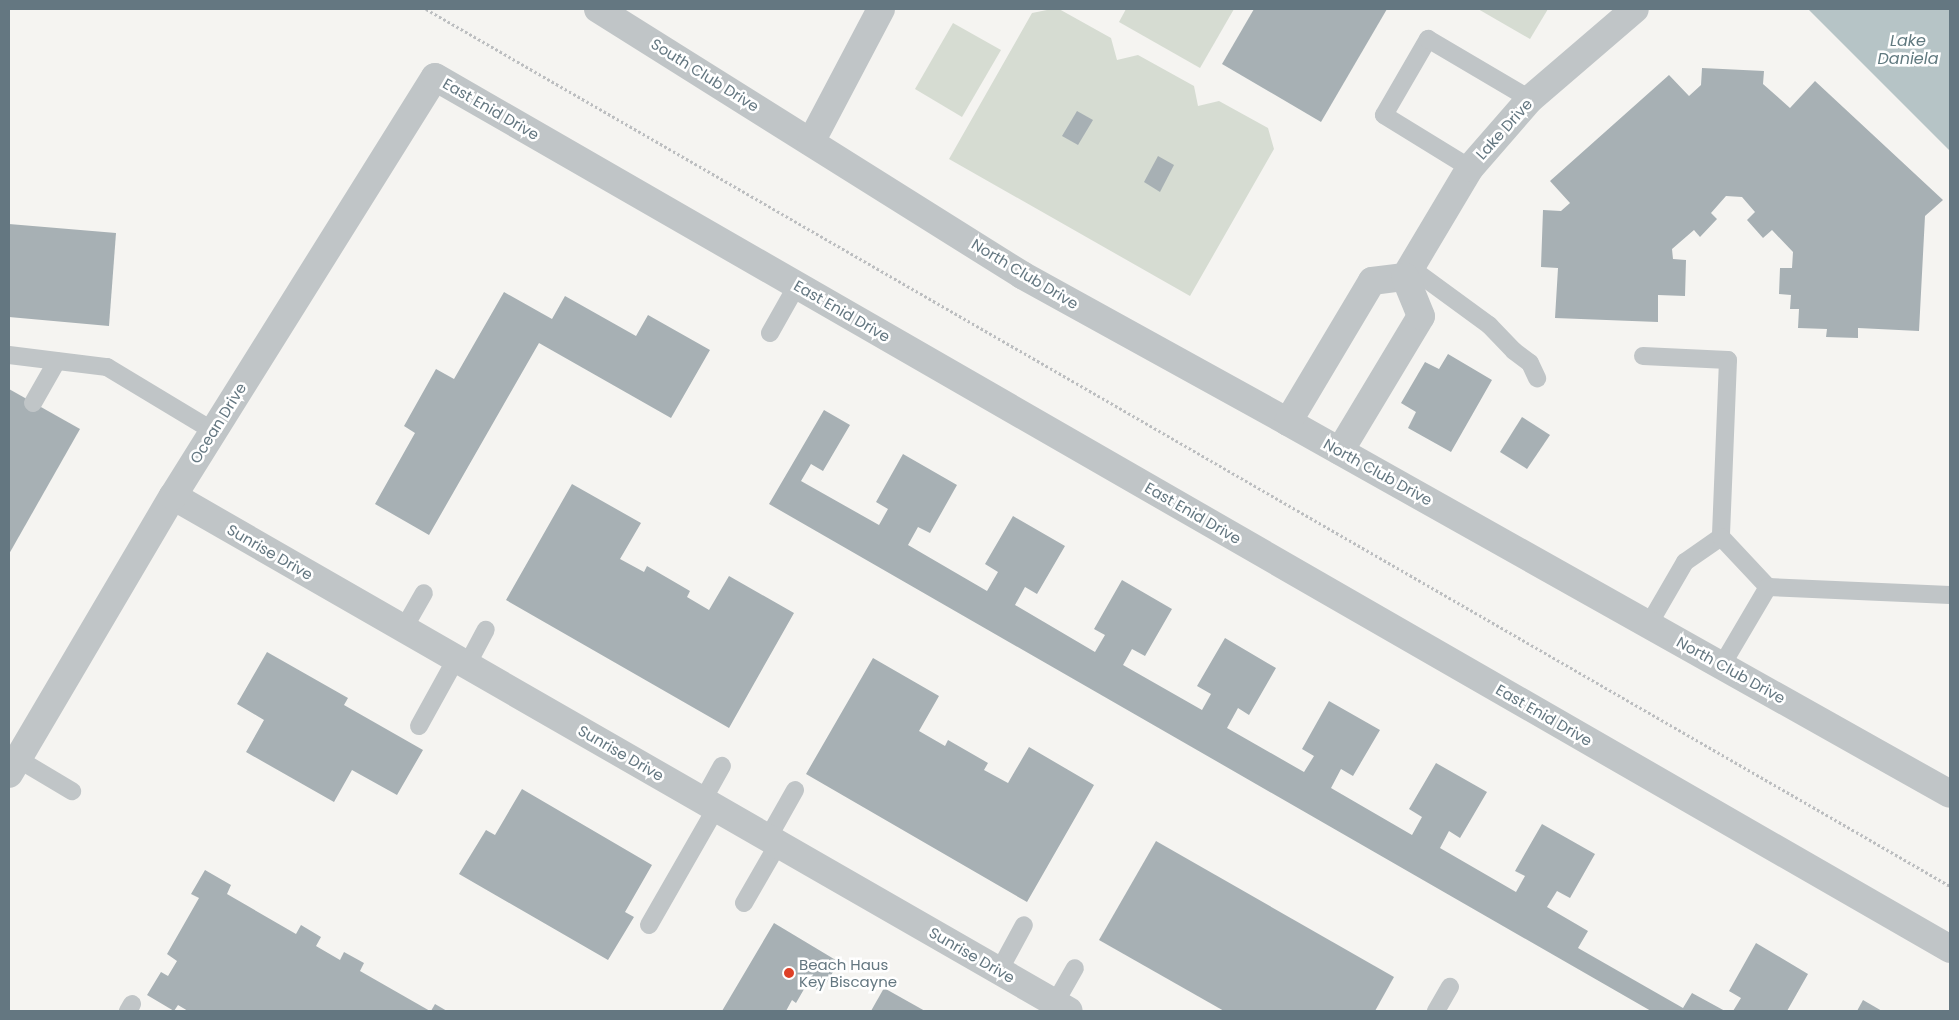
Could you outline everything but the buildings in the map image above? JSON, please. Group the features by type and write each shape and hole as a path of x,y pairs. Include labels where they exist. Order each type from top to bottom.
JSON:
{"street":[{"name":"South Club Drive","path":"598,9 811,142"},
{"path":"811,142 881,9"},
{"name":"Lake Drive","path":"1408,272 1470,168 1530,99 1635,9"},
{"name":"East Enid Drive","path":"435,77 1950,948"},
{"name":"Ocean Drive","path":"13,766 173,496 435,77"},
{"name":"North Club Drive","path":"811,142 1022,275 1340,451 1950,794"},
{"path":"1288,422 1372,281 1408,272 1421,316 1340,451"},
{"name":"Sunrise Drive","path":"173,496 1062,1007"}],"lane":[{"path":"1470,168 1384,115 1428,39 1530,99"},
{"path":"1408,272 1489,325 1514,351 1530,363 1538,378"},
{"path":"770,333 797,286"},
{"path":"9,355 108,367 214,431"},
{"path":"1643,356 1728,360 1721,537 1768,587 1950,595"},
{"path":"33,403 57,360"},
{"path":"1649,624 1685,562 1721,537"},
{"path":"1722,665 1768,587"},
{"path":"404,628 424,593"},
{"path":"419,726 486,630"},
{"path":"13,766 72,791"},
{"path":"650,925 710,804 722,766"},
{"path":"744,903 795,790"},
{"path":"999,970 1024,925"},
{"path":"1062,1007 1075,968"},
{"path":"1436,1011 1450,987"}],"path":[{"path":"426,9 1950,886"}],"shaded area":[{"path":"1059,9 1111,38 1117,60 1138,55 1194,86 1198,106 1219,101 1268,128 1274,149 1190,296 949,159 1032,13"},
{"path":"1126,9 1234,9 1200,68 1119,22"},
{"path":"1478,9 1548,9 1530,39"},
{"path":"953,23 1001,50 962,117 915,89"}],"water":[{"name":"Lake Daniela","path":"1808,9 1950,9 1950,151"}],"place":[{"name":"Beach Haus Key Biscayne","path":"789,973"}]}
